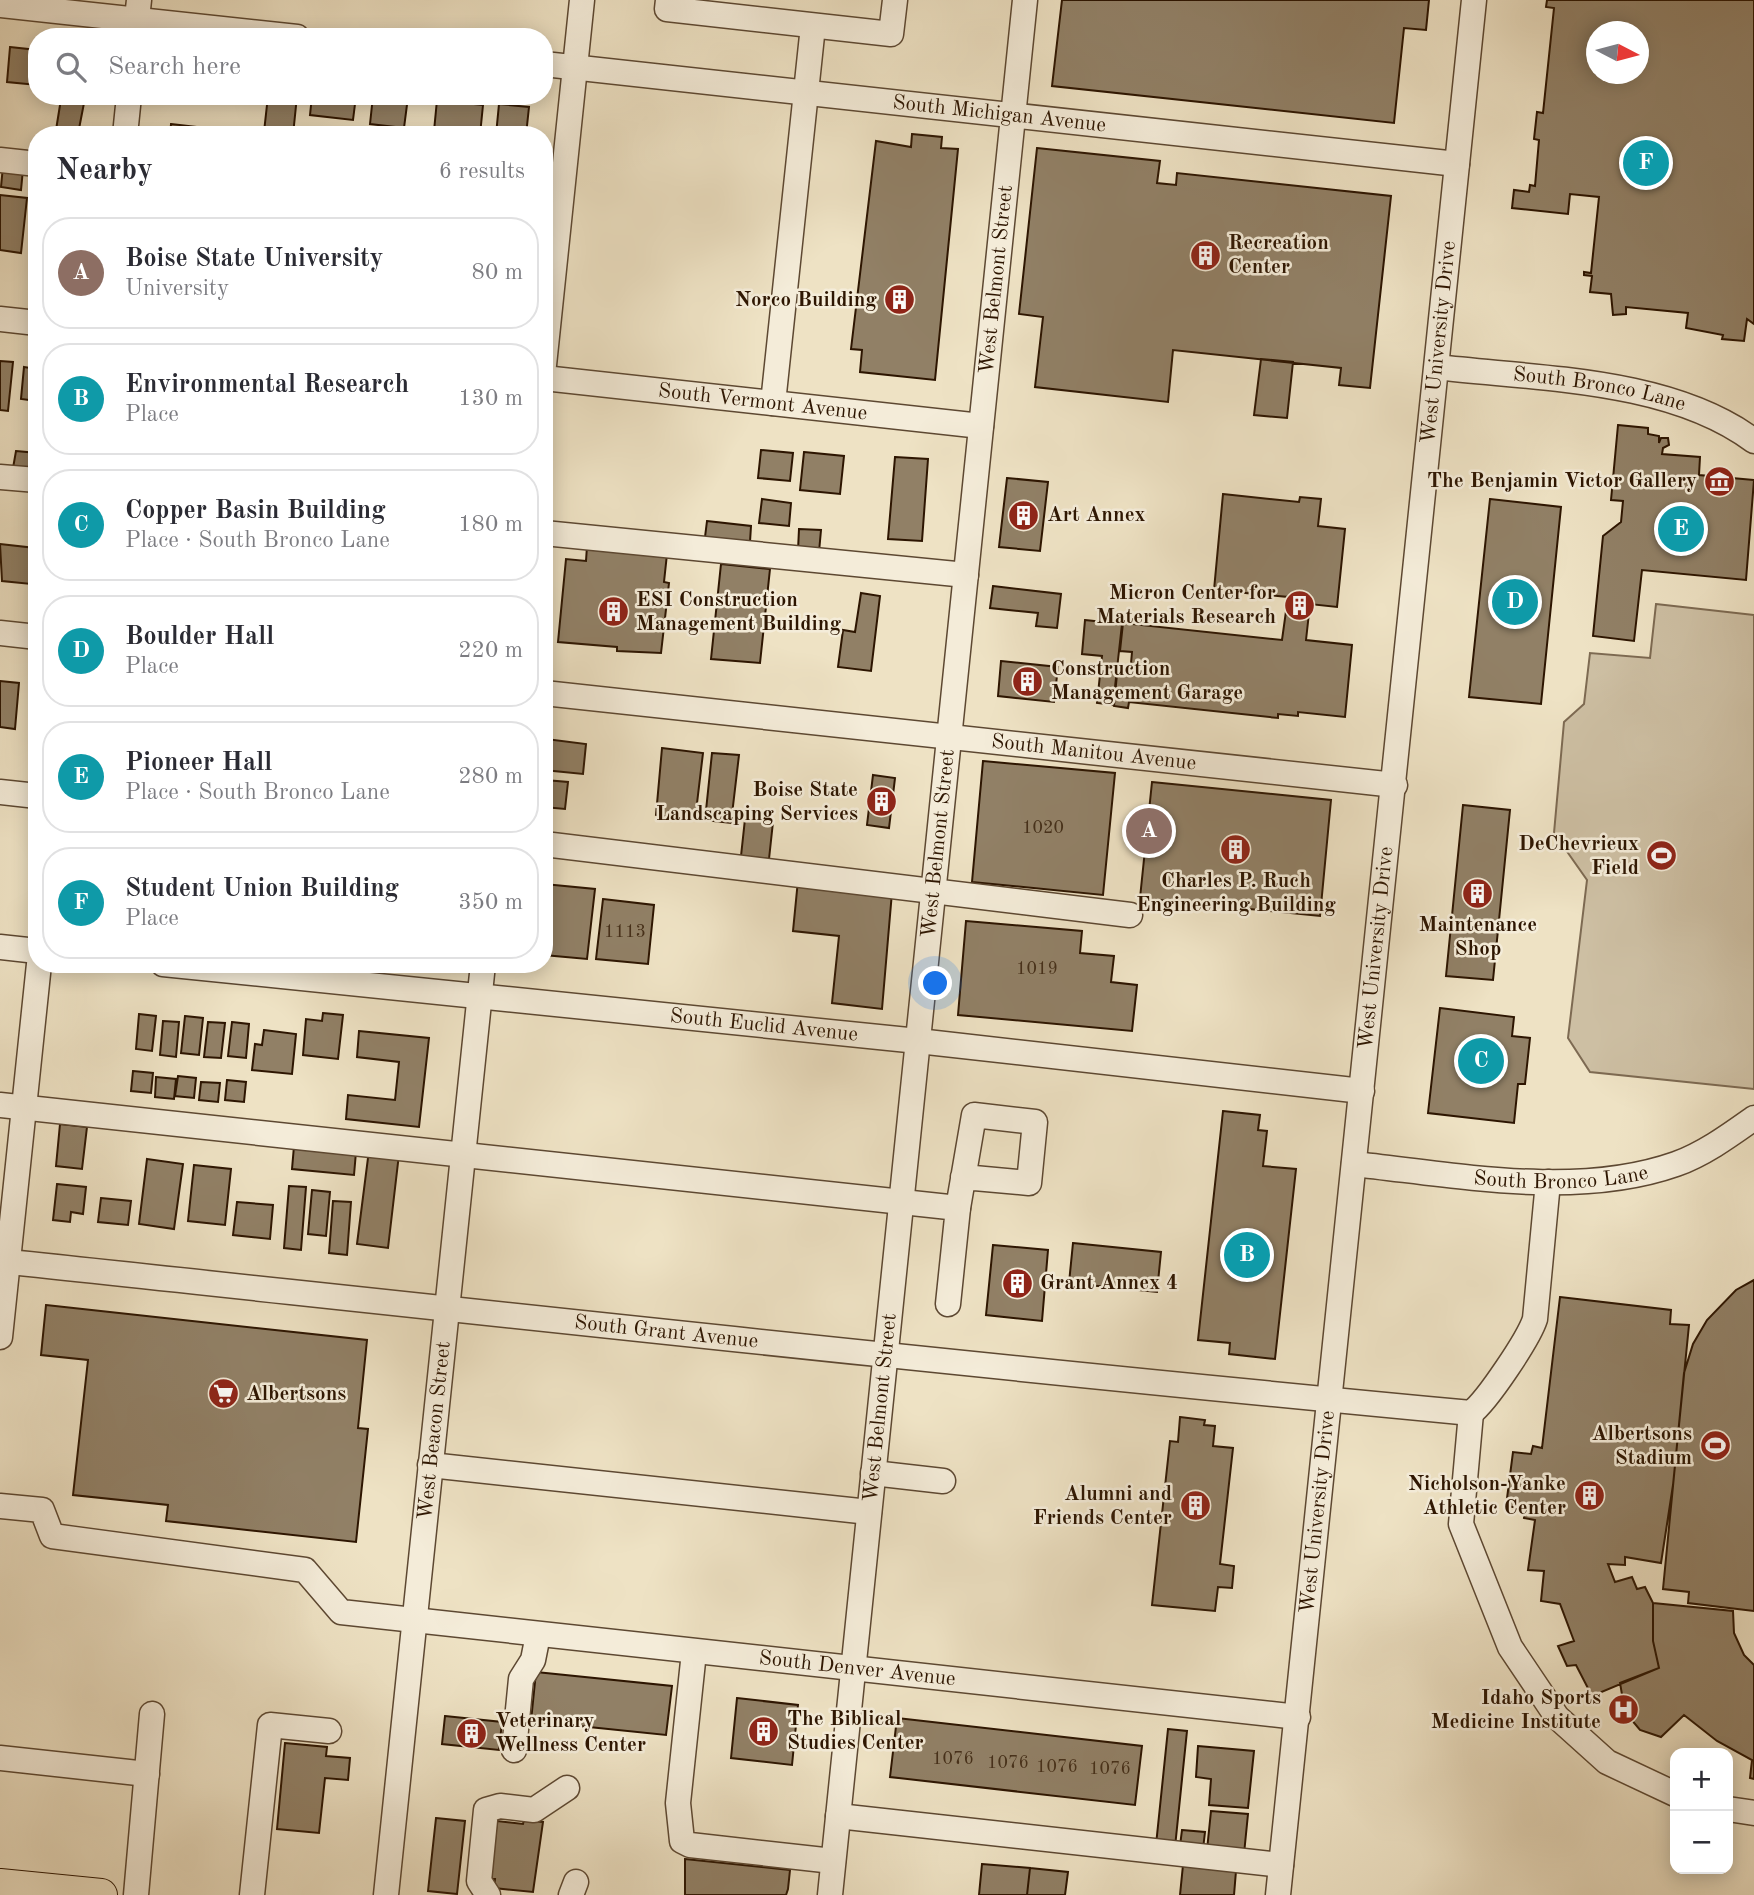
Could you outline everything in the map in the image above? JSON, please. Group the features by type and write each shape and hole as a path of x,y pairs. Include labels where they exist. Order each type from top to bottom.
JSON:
{"main road":[{"path":"0,1885 101,1895"}],"street":[{"path":"553,211 575,67 582,0"},
{"path":"668,0 667,9 891,34 895,0"},
{"name":"West Belmont Street","path":"830,1895 1025,0"},
{"name":"West University Drive","path":"1278,1895 1395,785 1474,0"},
{"path":"0,5 216,28"},
{"path":"773,403 813,26"},
{"name":"South Michigan Avenue","path":"553,65 1457,164"},
{"path":"126,126 128,105"},
{"path":"0,160 28,163"},
{"path":"0,319 28,322"},
{"name":"South Bronco Lane","path":"1437,367 1600,384 1681,404 1742,432 1754,441"},
{"name":"South Vermont Avenue","path":"553,380 981,426"},
{"path":"0,477 28,479"},
{"path":"553,534 966,575"},
{"path":"0,633 28,636"},
{"name":"South Manitou Avenue","path":"553,693 1395,785"},
{"path":"0,792 28,795"},
{"path":"553,845 1130,915"},
{"path":"0,947 28,950"},
{"path":"0,1337 12,1106 37,973"},
{"name":"South Euclid Avenue","path":"337,973 479,996 918,1041 1362,1091"},
{"name":"West Beacon Street","path":"386,1895 481,973"},
{"path":"12,1106 462,1157 958,1208"},
{"name":"South Bronco Lane","path":"1354,1164 1548,1182 1622,1178 1678,1164 1754,1118"},
{"path":"948,1304 963,1177"},
{"path":"1548,1182 1535,1319 1529,1336 1502,1371 1483,1404 1471,1413 1461,1524 1510,1647 1557,1717 1607,1762 1670,1792"},
{"name":"South Grant Avenue","path":"4,1262 447,1307 885,1357 1471,1413"},
{"path":"430,1465 869,1512"},
{"path":"873,1472 943,1481"},
{"name":"South Denver Avenue","path":"0,1506 42,1510 52,1536 305,1570 341,1612 1298,1717"},
{"path":"514,1750 521,1679 533,1660 538,1635"},
{"path":"694,1652 678,1803 682,1841 690,1846 833,1861"},
{"path":"135,1895 152,1714"},
{"path":"252,1895 270,1725 330,1731"},
{"path":"0,1758 146,1774"},
{"path":"488,1895 479,1881 486,1810 500,1806 534,1810 566,1788"},
{"path":"1733,1810 1754,1812"},
{"path":"838,1816 1281,1865"}],"shaded area":[{"name":"DeChevrieux Field","path":"1656,604 1754,615 1754,1089 1590,1072 1568,1038 1587,880 1554,833 1564,722 1584,704 1590,653 1650,658"}],"building":[{"path":"1062,0 1429,0 1426,30 1404,28 1394,123 1052,86"},
{"path":"1547,0 1754,0 1754,324 1747,319 1744,341 1722,339 1723,335 1686,328 1688,313 1626,307 1626,314 1613,315 1611,294 1590,292 1592,276 1584,275 1584,272 1591,273 1599,197 1570,194 1568,214 1512,208 1514,190 1529,192 1530,185 1535,186 1539,140 1534,139 1537,112 1543,113 1554,8 1546,7"},
{"path":"10,47 28,49 28,84 7,82"},
{"path":"60,105 84,105 80,126 57,126"},
{"path":"267,105 296,105 294,126 265,126"},
{"path":"311,105 355,105 353,120 310,115"},
{"path":"372,105 407,105 404,126 370,124"},
{"path":"437,105 483,105 481,126 434,126"},
{"path":"499,105 529,107 527,126 497,126"},
{"name":"Norco Building","path":"912,134 942,137 941,148 958,149 935,380 860,372 862,350 851,349 876,141 911,147"},
{"name":"Recreation Center","path":"1037,148 1160,161 1157,183 1176,185 1177,173 1391,196 1370,388 1339,385 1341,368 1173,350 1168,402 1035,387 1043,317 1019,314"},
{"path":"3,166 23,169 21,190 1,187"},
{"path":"0,195 27,198 21,253 0,250"},
{"path":"1261,359 1293,362 1287,418 1254,415"},
{"path":"0,361 13,362 8,411 0,410"},
{"path":"24,367 28,368 28,400 21,399"},
{"path":"1618,425 1648,428 1648,434 1659,436 1659,443 1661,438 1668,438 1669,445 1663,448 1662,454 1700,457 1699,475 1754,480 1746,580 1642,570 1634,641 1593,636 1603,536 1621,522 1623,501 1611,500"},
{"path":"761,450 793,453 790,481 758,478"},
{"path":"16,451 28,452 28,469 13,468"},
{"path":"804,452 844,456 840,494 800,490"},
{"path":"895,457 928,459 922,541 888,539"},
{"name":"Art Annex","path":"1007,478 1048,482 1040,551 999,547"},
{"name":"Micron Center for Materials Research","path":"1223,494 1299,502 1300,497 1321,499 1318,526 1345,529 1337,607 1310,604 1306,640 1352,645 1345,717 1298,712 1298,716 1278,714 1278,718 1129,702 1128,708 1114,706 1117,674 1130,675 1132,652 1120,651 1123,623 1282,640 1288,597 1214,590"},
{"path":"762,499 791,503 789,526 759,523"},
{"path":"1490,499 1561,507 1541,704 1469,697"},
{"path":"707,521 751,526 750,542 705,537"},
{"path":"799,529 821,530 819,552 798,550"},
{"path":"0,544 28,547 28,584 2,581"},
{"name":"ESI Construction Management Building","path":"587,546 667,554 664,582 669,583 661,653 617,651 617,647 558,642 566,559 586,561"},
{"path":"721,564 770,569 760,663 711,659"},
{"path":"993,586 1061,594 1057,628 1036,626 1038,613 990,608"},
{"path":"861,593 880,596 871,671 838,667 843,630 855,632"},
{"path":"1085,620 1122,624 1113,705 1097,703 1102,656 1082,654"},
{"name":"Construction Management Garage","path":"1001,661 1058,667 1054,702 998,696"},
{"path":"0,681 19,683 15,729 0,727"},
{"path":"553,740 586,744 583,774 553,771"},
{"path":"662,748 703,753 695,820 656,815"},
{"path":"712,753 739,755 731,823 705,820"},
{"path":"983,761 1115,773 1103,895 972,882"},
{"name":"Boise State Landscaping Services","path":"873,775 895,778 889,828 867,825"},
{"path":"553,781 568,782 565,809 553,808"},
{"name":"Charles P. Ruch Engineering Building","path":"1152,782 1331,800 1320,916 1140,898"},
{"name":"Maintenance Shop","path":"1463,805 1510,810 1493,980 1446,976"},
{"path":"745,819 773,822 769,859 741,856"},
{"path":"798,880 892,892 882,1009 832,1003 839,936 793,931"},
{"path":"553,885 595,889 587,959 553,956"},
{"path":"603,899 654,905 648,964 596,959"},
{"path":"966,921 1082,931 1080,953 1114,956 1111,982 1137,985 1132,1031 958,1015"},
{"path":"1440,1008 1514,1017 1512,1036 1530,1038 1525,1084 1518,1084 1514,1123 1428,1113"},
{"path":"323,1013 343,1015 338,1059 303,1055 306,1019 322,1021"},
{"path":"139,1014 156,1016 152,1051 136,1049"},
{"path":"185,1016 203,1018 199,1055 181,1053"},
{"path":"163,1021 179,1022 176,1057 160,1055"},
{"path":"208,1022 225,1023 221,1058 204,1057"},
{"path":"232,1022 249,1024 246,1058 228,1056"},
{"path":"264,1030 296,1034 292,1074 252,1070 255,1044 262,1045"},
{"path":"359,1031 429,1038 419,1127 346,1119 348,1095 395,1100 399,1062 357,1057"},
{"path":"133,1071 153,1073 151,1093 131,1091"},
{"path":"178,1076 196,1078 194,1098 175,1096"},
{"path":"156,1077 176,1079 174,1099 155,1097"},
{"path":"227,1080 246,1082 244,1102 225,1100"},
{"path":"201,1082 220,1083 218,1102 199,1100"},
{"path":"1223,1111 1260,1115 1258,1130 1267,1131 1263,1166 1296,1169 1275,1359 1229,1354 1230,1343 1198,1340"},
{"path":"60,1124 87,1127 82,1169 56,1166"},
{"path":"294,1146 356,1152 354,1175 292,1169"},
{"path":"369,1150 399,1154 388,1248 357,1244"},
{"path":"147,1159 183,1164 174,1229 139,1224"},
{"path":"194,1165 231,1169 225,1225 188,1221"},
{"path":"57,1184 86,1187 83,1214 71,1212 70,1222 53,1220"},
{"path":"289,1186 306,1187 301,1250 284,1248"},
{"path":"312,1190 330,1192 326,1236 308,1234"},
{"path":"101,1198 131,1201 128,1225 98,1222"},
{"path":"333,1201 351,1202 347,1255 329,1253"},
{"path":"237,1202 273,1205 270,1239 233,1235"},
{"path":"1073,1243 1161,1252 1157,1292 1069,1283"},
{"name":"Grant Annex 4","path":"993,1245 1048,1250 1042,1321 986,1315"},
{"name":"Albertsons Stadium","path":"1754,1280 1754,1611 1688,1603 1689,1592 1663,1589 1684,1373 1693,1344 1707,1320 1736,1290"},
{"name":"Nicholson-Yanke Athletic Center","path":"1560,1297 1671,1310 1670,1324 1689,1325 1673,1485 1661,1563 1625,1557 1625,1565 1608,1564 1615,1582 1632,1577 1637,1589 1645,1587 1653,1603 1653,1641 1659,1668 1592,1696 1576,1665 1567,1666 1558,1646 1574,1641 1560,1604 1541,1601 1544,1571 1528,1570 1535,1520 1524,1518 1525,1509 1506,1506 1513,1452 1531,1454 1533,1446 1542,1448"},
{"name":"Albertsons","path":"46,1305 367,1340 358,1428 368,1429 356,1542 166,1521 168,1505 73,1495 88,1360 41,1355"},
{"name":"Alumni and Friends Center","path":"1180,1417 1205,1420 1204,1425 1215,1426 1213,1446 1233,1448 1220,1564 1234,1566 1232,1588 1218,1587 1215,1611 1152,1605 1170,1441 1178,1442"},
{"path":"1653,1603 1733,1611 1734,1633 1744,1655 1754,1665 1754,1779 1750,1778 1752,1760 1717,1741 1684,1715 1661,1737 1640,1730 1625,1712 1620,1683 1659,1668 1653,1641"},
{"path":"536,1672 672,1686 666,1735 531,1721"},
{"name":"The Biblical Studies Center","path":"737,1698 798,1705 792,1765 731,1758"},
{"name":"Veterinary Wellness Center","path":"445,1716 502,1722 499,1750 442,1744"},
{"path":"897,1718 1142,1746 1135,1805 890,1777"},
{"path":"1168,1729 1187,1731 1175,1847 1156,1845"},
{"path":"285,1743 327,1747 326,1756 350,1758 348,1780 325,1778 319,1833 277,1829"},
{"path":"1198,1746 1254,1751 1248,1808 1209,1805 1211,1779 1196,1777"},
{"path":"1211,1811 1248,1814 1244,1854 1207,1850"},
{"path":"436,1818 465,1821 457,1894 428,1891"},
{"path":"524,1820 543,1822 533,1892 494,1888 495,1879 491,1879 497,1821 523,1824"},
{"path":"1182,1830 1205,1832 1203,1849 1180,1846"},
{"path":"685,1859 790,1870 788,1889 786,1895 685,1895"},
{"path":"982,1864 1030,1868 1027,1895 979,1895"},
{"path":"1183,1865 1236,1871 1234,1895 1180,1895"},
{"path":"1030,1868 1068,1872 1065,1895 1027,1895"}],"place":[{"name":"Student Union Building","path":"1646,163"},
{"name":"Recreation Center","path":"1205,255"},
{"name":"Norco Building","path":"900,300"},
{"name":"The Benjamin Victor Gallery","path":"1720,481"},
{"name":"Art Annex","path":"1024,515"},
{"name":"Pioneer Hall","path":"1681,529"},
{"name":"Boulder Hall","path":"1515,602"},
{"name":"Micron Center for Materials Research","path":"1299,605"},
{"name":"ESI Construction Management Building","path":"613,612"},
{"name":"Construction Management Garage","path":"1028,681"},
{"name":"Boise State Landscaping Services","path":"881,802"},
{"name":"Boise State University","path":"1149,831"},
{"name":"Charles P. Ruch Engineering Building","path":"1236,849"},
{"name":"DeChevrieux Field","path":"1662,856"},
{"name":"Maintenance Shop","path":"1478,893"},
{"name":"Copper Basin Building","path":"1481,1061"},
{"name":"Environmental Research","path":"1247,1255"},
{"name":"Grant Annex 4","path":"1017,1283"},
{"name":"Albertsons","path":"223,1394"},
{"name":"Albertsons Stadium","path":"1715,1446"},
{"name":"Nicholson-Yanke Athletic Center","path":"1589,1496"},
{"name":"Alumni and Friends Center","path":"1195,1506"},
{"name":"Idaho Sports Medicine Institute","path":"1624,1710"},
{"name":"The Biblical Studies Center","path":"764,1731"},
{"name":"Veterinary Wellness Center","path":"472,1733"}]}
